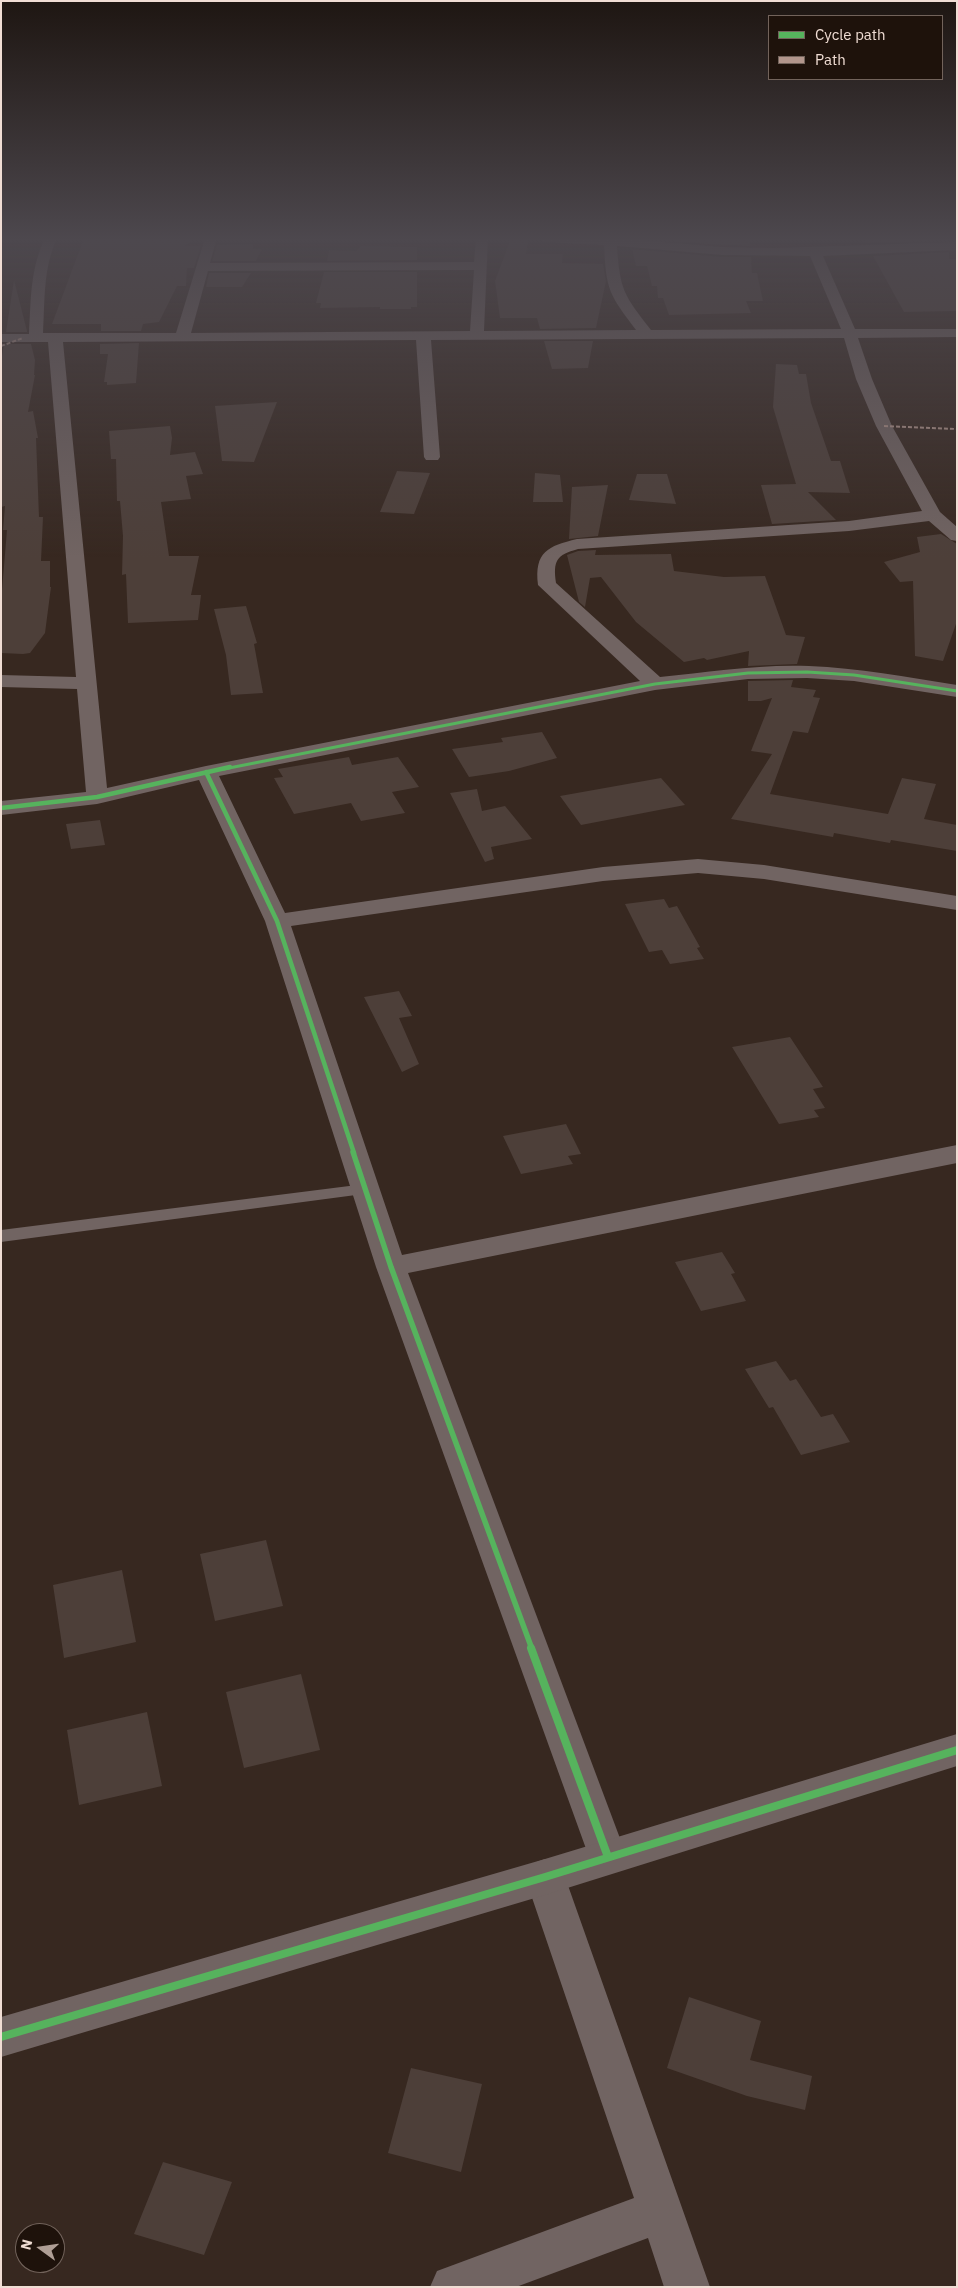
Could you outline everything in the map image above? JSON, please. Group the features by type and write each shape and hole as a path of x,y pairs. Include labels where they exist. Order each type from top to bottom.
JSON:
{"street":[{"path":"56,345 98,797"},
{"path":"424,345 432,457"},
{"path":"853,345 864,379 884,426 933,515 957,536"},
{"path":"655,684 547,584 544,567 549,557 565,547 577,544 849,526 933,515"},
{"path":"1,808 98,797 206,772 655,684 748,673 807,672 854,675 957,691"},
{"path":"1,681 86,683"},
{"path":"206,772 277,921 391,1267 608,1857"},
{"path":"277,921 603,874 698,866 764,872 957,903"},
{"path":"391,1267 957,1154"},
{"path":"1,2037 544,1877 957,1750"},
{"path":"544,1877 687,2287"},
{"path":"453,2287 661,2211"}],"lane":[{"path":"1,1236 365,1189"}],"building":[{"path":"4,345 31,345 35,360 35,375 28,412 33,411 38,438 36,438 39,517 43,517 41,561 50,561 51,587 45,633 30,653 23,654 1,653 1,602 7,530 3,530 5,506 1,507 1,362"},
{"path":"100,345 139,345 136,383 107,385 107,382 104,382 108,354 100,354"},
{"path":"545,345 592,345 588,368 552,369"},
{"path":"776,364 797,365 799,374 806,374 811,403 831,461 840,461 850,493 808,492 836,520 772,524 761,485 796,484 773,407"},
{"path":"277,402 254,462 222,461 215,406"},
{"path":"170,426 172,438 170,455 195,452 203,474 186,476 191,499 161,502 169,556 199,556 191,595 201,595 198,620 128,623 126,574 122,575 123,536 120,501 117,501 116,459 111,459 109,431"},
{"path":"397,471 430,473 414,514 380,512"},
{"path":"535,473 560,475 563,502 533,502"},
{"path":"637,474 667,474 676,504 629,500"},
{"path":"608,485 598,536 569,539 572,487"},
{"path":"941,534 957,544 957,621 943,661 915,656 913,581 900,582 884,562 920,552 917,537"},
{"path":"596,550 595,555 671,554 674,571 724,577 765,576 786,635 805,637 797,664 748,666 749,651 707,660 704,658 684,662 636,622 601,577 590,578 585,607 579,602 567,555 578,551"},
{"path":"246,606 257,643 254,644 263,693 231,695 226,655 214,609"},
{"path":"793,680 791,687 816,690 813,697 820,698 808,733 793,731 770,794 888,814 902,778 936,784 924,819 957,825 957,851 891,840 890,843 834,833 833,837 731,819 772,754 751,751 772,698 761,701 748,701 748,681"},
{"path":"542,732 557,758 509,771 469,777 452,749 503,742 501,738"},
{"path":"349,757 352,765 398,757 419,787 392,792 405,813 361,821 351,803 294,814 274,778 283,777 278,769"},
{"path":"661,778 685,805 581,825 560,796"},
{"path":"477,789 482,811 505,806 532,839 491,847 494,859 485,862 450,793"},
{"path":"100,820 105,845 71,849 66,824"},
{"path":"664,899 669,908 677,906 700,947 697,948 704,959 670,964 662,950 649,952 625,904"},
{"path":"399,991 412,1016 399,1018 419,1064 402,1072 364,997"},
{"path":"790,1037 823,1087 813,1089 825,1108 814,1110 819,1117 779,1124 732,1047"},
{"path":"566,1124 581,1154 568,1156 573,1164 521,1174 503,1136"},
{"path":"722,1252 735,1273 731,1274 746,1301 701,1311 675,1262"},
{"path":"776,1361 790,1381 796,1379 821,1417 833,1414 850,1442 801,1455 773,1407 769,1408 745,1369"},
{"path":"266,1540 283,1606 215,1621 200,1554"},
{"path":"122,1570 136,1642 64,1658 53,1585"},
{"path":"301,1674 320,1750 244,1768 226,1692"},
{"path":"147,1712 162,1786 79,1805 67,1730"},
{"path":"689,1997 761,2021 750,2060 812,2076 805,2110 747,2096 667,2068"},
{"path":"411,2068 482,2084 461,2172 388,2153"},
{"path":"163,2162 232,2182 204,2255 134,2234"}],"marked path":[{"path":"884,426 957,429"}],"cycle path":[{"path":"1,808 97,797 206,772 655,684 748,673 807,672 854,675 957,691"},
{"path":"206,772 277,921 391,1267 608,1857"},
{"path":"1,2037 545,1877 957,1750"}]}
